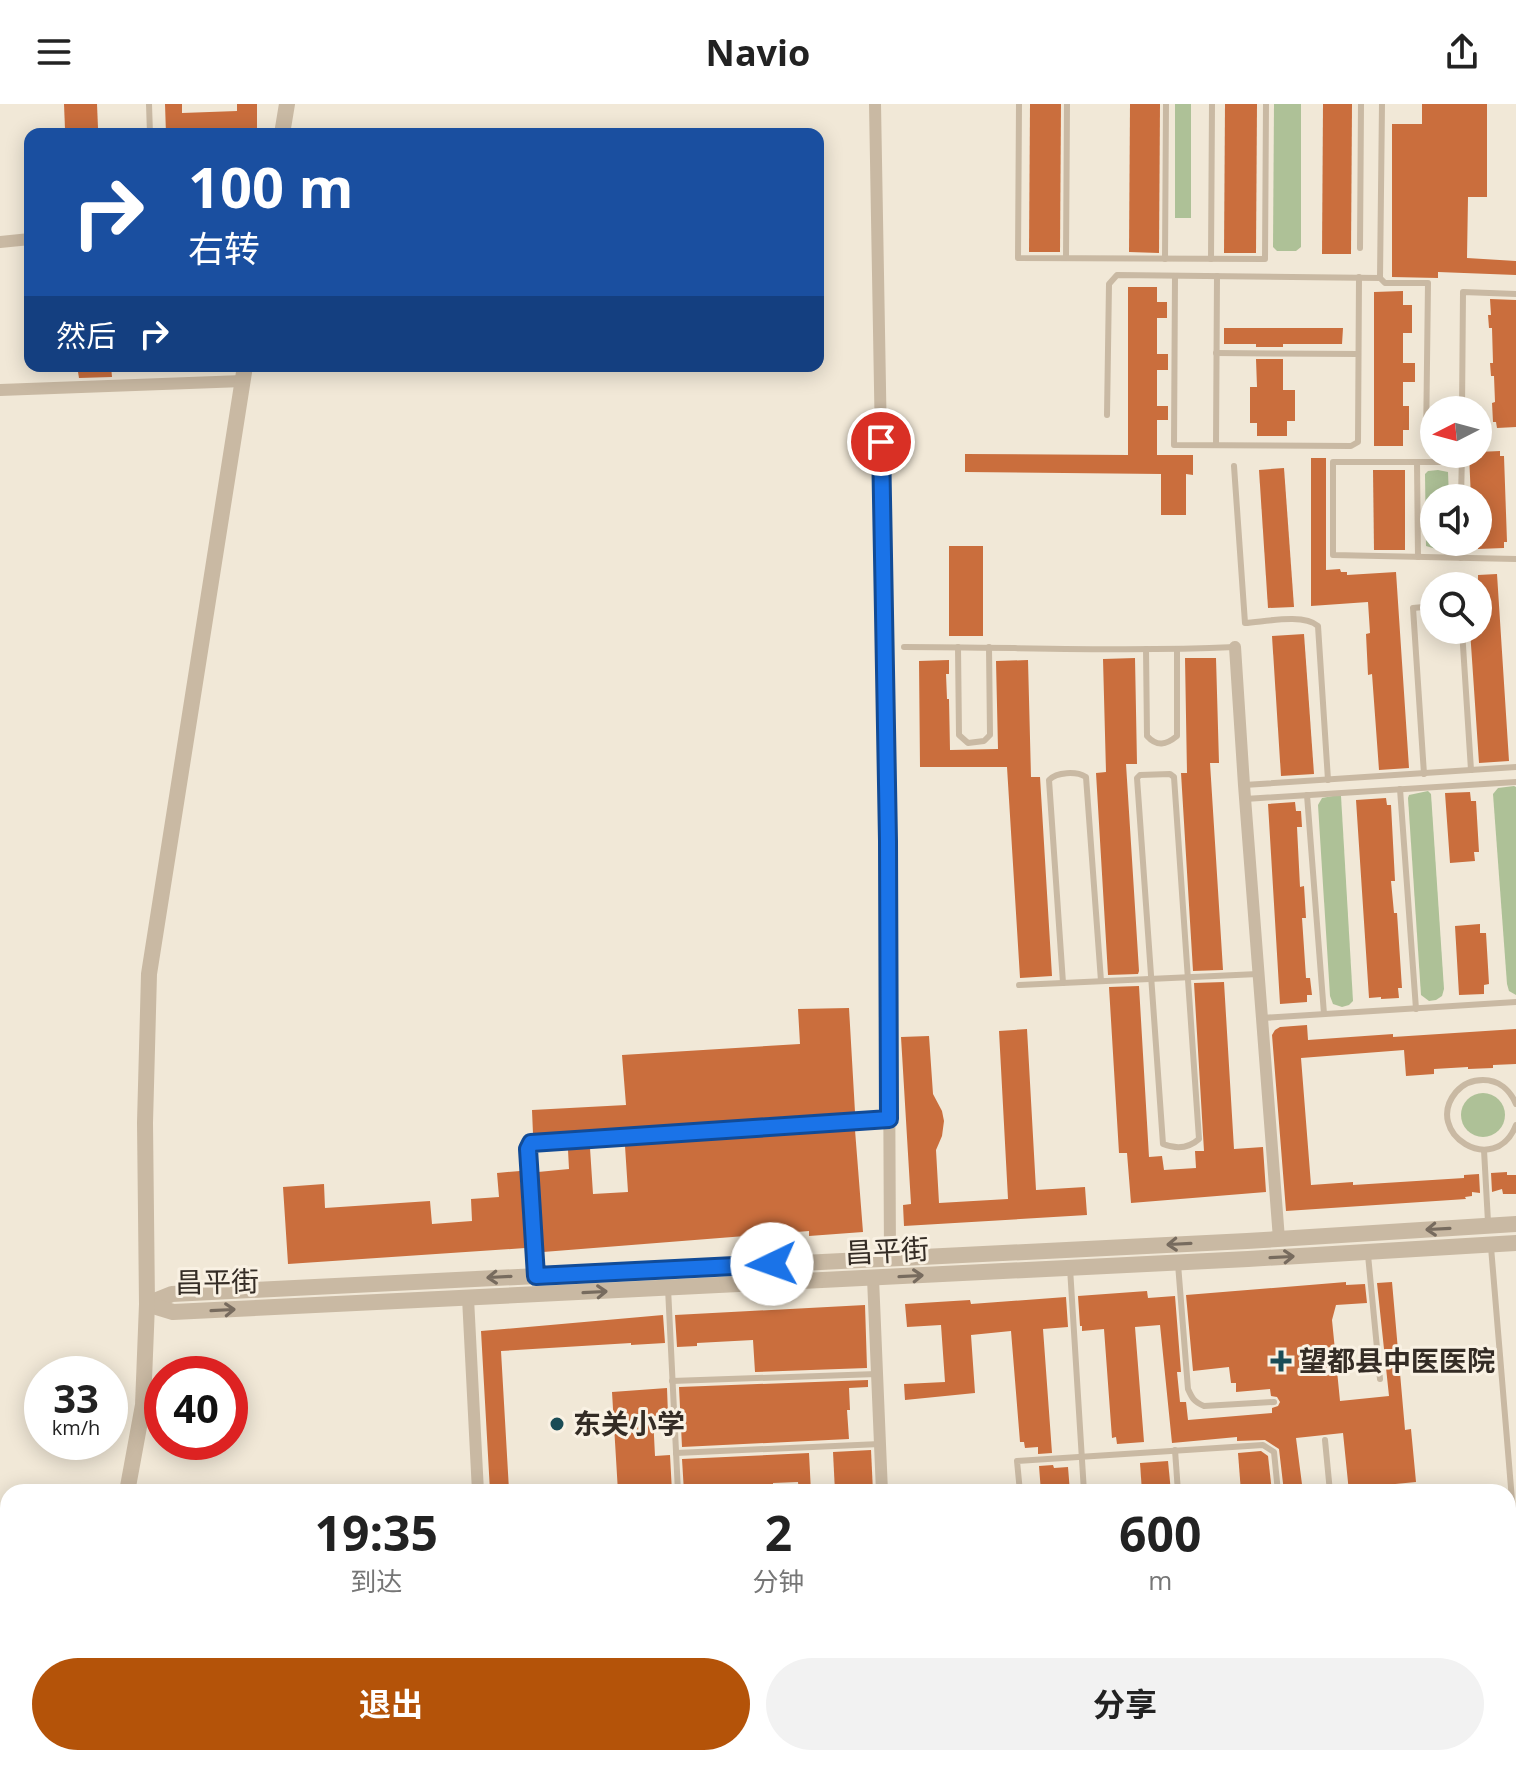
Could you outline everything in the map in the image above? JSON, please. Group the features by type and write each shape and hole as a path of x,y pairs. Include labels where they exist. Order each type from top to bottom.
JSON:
{"street":[{"path":"283,128 287,104"},
{"path":"875,104 887,825 890,1258"},
{"path":"0,242 24,240"},
{"path":"0,390 244,374 149,974 145,1123 147,1304 143,1405 128,1484"},
{"path":"1235,647 1279,1239"},
{"path":"536,1276 528,1149 531,1143 889,1119"},
{"name":"昌平街","path":"147,1304 172,1294 1279,1239 1516,1224"},
{"name":"昌平街","path":"147,1304 173,1312 1178,1263 1516,1243"},
{"path":"873,1278 882,1484"},
{"path":"468,1298 478,1484"}],"lane":[{"path":"149,104 150,128"},
{"path":"1019,104 1018,258 1165,259 1265,259 1266,104"},
{"path":"1066,258 1067,104"},
{"path":"1165,259 1166,104"},
{"path":"1211,259 1212,104"},
{"path":"1360,248 1361,104"},
{"path":"1380,278 1382,104"},
{"path":"1107,415 1109,284 1117,275 1359,277 1380,278 1385,283 1428,283 1427,396"},
{"path":"1175,276 1174,445 1351,446 1358,442 1359,277"},
{"path":"1216,445 1217,276"},
{"path":"1462,396 1463,292 1516,294"},
{"path":"1216,353 1358,354"},
{"path":"1420,462 1333,462 1333,555 1516,559"},
{"path":"1417,462 1418,557"},
{"path":"1234,466 1245,623 1311,620 1318,626 1328,780"},
{"path":"1420,607 1413,608 1424,774"},
{"path":"1463,644 1471,770"},
{"path":"904,647 1094,650 1235,647"},
{"path":"958,647 959,735 968,743 984,741 990,735 989,647"},
{"path":"1146,649 1147,736 1153,743 1162,744 1169,743 1177,736 1177,649"},
{"path":"1244,785 1516,767"},
{"path":"1063,983 1049,780 1058,774 1081,773 1086,777 1101,981"},
{"path":"1170,774 1174,777 1188,977 1199,1139 1188,1147 1173,1147 1163,1144 1137,778 1140,775 1170,774"},
{"path":"1245,799 1516,782"},
{"path":"1400,789 1416,1009"},
{"path":"1307,795 1324,1014"},
{"path":"1019,985 1258,974"},
{"path":"1262,1018 1516,1002"},
{"path":"1516,1104 1505,1088 1489,1080 1470,1082 1455,1093 1448,1110 1450,1127 1460,1142 1484,1150 1502,1144 1516,1125"},
{"path":"1484,1150 1489,1226"},
{"path":"1491,1245 1511,1484"},
{"path":"1368,1252 1380,1379"},
{"path":"1178,1263 1188,1389 1192,1398 1204,1406 1274,1402"},
{"path":"1070,1268 1084,1484"},
{"path":"668,1288 678,1484"},
{"path":"672,1381 877,1374"},
{"path":"1325,1440 1329,1484"},
{"path":"676,1453 880,1444"},
{"path":"1019,1484 1017,1461 1263,1445 1274,1452 1277,1484"},
{"path":"1175,1450 1177,1484"}],"green space":[{"path":"1175,104 1191,104 1191,218 1175,218"},
{"path":"1274,104 1301,104 1301,247 1296,251 1277,251 1273,247"},
{"path":"1428,471 1448,472 1448,484 1425,484"},
{"path":"1514,786 1516,995 1509,991 1507,984 1493,794 1498,788"},
{"path":"1428,791 1431,794 1444,989 1442,996 1429,1001 1421,995 1408,798 1409,795"},
{"path":"1341,796 1353,1001 1342,1007 1333,1004 1330,996 1318,805 1322,798"},
{"path":"1483,1093 1499,1099 1505,1115 1499,1131 1483,1137 1467,1131 1461,1115 1467,1099"}],"building":[{"path":"64,104 97,104 98,128 65,128"},
{"path":"165,104 182,104 182,113 237,111 237,104 257,104 257,128 166,128"},
{"path":"1030,104 1061,104 1060,252 1029,252"},
{"path":"1130,104 1160,104 1159,253 1129,252"},
{"path":"1225,104 1257,104 1256,253 1224,253"},
{"path":"1323,104 1352,104 1351,254 1322,254"},
{"path":"1422,104 1487,104 1487,197 1468,197 1467,258 1516,261 1516,275 1438,272 1438,278 1392,277 1392,124 1422,124"},
{"path":"1128,287 1157,287 1157,302 1167,302 1167,318 1157,318 1157,354 1168,354 1168,370 1157,370 1157,406 1168,406 1168,420 1157,420 1157,455 1193,455 1193,475 1186,474 1186,515 1161,515 1161,474 965,472 965,454 1128,455"},
{"path":"1403,291 1403,305 1412,305 1412,333 1403,333 1403,363 1415,363 1415,382 1403,382 1403,406 1409,406 1409,430 1403,430 1403,446 1374,446 1374,292"},
{"path":"1490,299 1516,300 1516,427 1497,428 1496,422 1493,422 1492,328 1489,328 1488,315 1491,315"},
{"path":"1224,328 1343,328 1342,344 1256,347 1256,344 1224,344"},
{"path":"1256,359 1283,359 1283,390 1295,390 1295,421 1287,421 1287,436 1257,436 1257,423 1250,423 1250,387 1257,387"},
{"path":"78,372 112,372 112,377 79,378"},
{"path":"1492,451 1500,451 1500,456 1504,456 1507,542 1504,542 1504,548 1492,548 1492,484 1470,484 1470,468 1492,468"},
{"path":"1311,458 1326,458 1326,570 1340,569 1347,575 1396,572 1409,768 1379,770 1372,674 1368,675 1368,602 1311,606"},
{"path":"1284,468 1294,607 1268,608 1259,470"},
{"path":"1373,470 1405,470 1405,550 1374,550"},
{"path":"949,546 983,546 983,636 949,636"},
{"path":"1492,574 1497,574 1509,761 1479,763 1471,644 1492,644"},
{"path":"1304,634 1314,774 1281,776 1272,636"},
{"path":"1135,658 1137,764 1126,764 1139,971 1138,974 1108,975 1096,773 1106,772 1103,659"},
{"path":"1185,658 1216,658 1219,763 1210,763 1223,970 1193,971 1181,773 1187,773"},
{"path":"949,660 949,674 946,674 950,750 998,749 996,661 1028,660 1031,777 1040,777 1052,976 1020,978 1007,767 920,767 919,661"},
{"path":"1470,792 1471,801 1476,801 1479,852 1474,852 1475,861 1450,863 1445,793"},
{"path":"1386,798 1387,805 1391,805 1395,881 1391,881 1394,913 1397,913 1402,988 1398,988 1399,998 1381,999 1369,998 1356,800"},
{"path":"1295,802 1296,811 1301,811 1302,827 1297,827 1300,887 1304,886 1306,918 1302,918 1306,978 1310,978 1312,995 1307,995 1307,1002 1280,1004 1268,804"},
{"path":"1480,924 1480,933 1486,933 1489,984 1484,985 1484,994 1459,995 1455,926"},
{"path":"1224,982 1234,1149 1263,1147 1266,1192 1131,1203 1127,1153 1119,1153 1109,987 1139,986 1149,1157 1162,1156 1164,1170 1196,1168 1195,1151 1204,1151 1194,983"},
{"path":"849,1008 855,1112 533,1134 532,1110 626,1105 622,1055 800,1044 798,1009"},
{"path":"1307,1025 1308,1040 1516,1029 1516,1064 1493,1065 1493,1068 1434,1069 1434,1074 1406,1076 1404,1050 1301,1058 1311,1185 1464,1178 1464,1175 1479,1174 1480,1193 1472,1192 1472,1196 1466,1199 1286,1211 1272,1035 1280,1027"},
{"path":"1027,1029 1036,1190 1085,1187 1087,1215 904,1226 903,1205 911,1204 901,1037 929,1036 933,1094 944,1121 936,1150 939,1203 1008,1199 999,1031"},
{"path":"855,1130 863,1232 809,1236 809,1231 543,1252 538,1172 569,1169 568,1150 590,1148 593,1194 628,1192 625,1146"},
{"path":"520,1171 525,1248 288,1264 283,1187 324,1184 325,1208 430,1201 432,1224 472,1221 471,1199 499,1197 497,1173"},
{"path":"1507,1172 1507,1175 1516,1175 1516,1194 1503,1194 1502,1189 1492,1192 1491,1173"},
{"name":"望都县中医医院","path":"1346,1282 1346,1285 1365,1284 1367,1303 1336,1305 1332,1320 1340,1401 1389,1396 1377,1283 1392,1282 1405,1430 1411,1429 1416,1482 1348,1484 1343,1433 1296,1438 1302,1484 1283,1484 1279,1449 1265,1440 1237,1441 1237,1437 1172,1443 1160,1325 1135,1327 1144,1442 1117,1444 1116,1437 1112,1438 1104,1329 1082,1331 1078,1296 1147,1291 1148,1298 1175,1296 1181,1372 1177,1372 1180,1402 1186,1402 1188,1420 1272,1413 1272,1408 1280,1402 1277,1397 1271,1396 1270,1389 1236,1392 1236,1383 1231,1383 1229,1367 1193,1371 1186,1295"},
{"path":"1066,1297 1068,1327 1043,1329 1052,1453 1038,1454 1038,1447 1025,1448 1024,1442 1020,1442 1011,1331 971,1335 975,1393 905,1400 904,1384 945,1382 941,1325 907,1327 905,1304 970,1300 971,1304"},
{"path":"865,1305 867,1368 755,1372 753,1340 677,1347 675,1315"},
{"path":"663,1315 665,1343 501,1351 509,1484 490,1484 481,1331"},
{"path":"868,1380 868,1387 849,1388 849,1439 682,1447 679,1387"},
{"path":"667,1388 668,1415 653,1416 655,1456 670,1455 672,1484 618,1484 612,1392"},
{"path":"871,1450 873,1484 835,1484 833,1452"},
{"path":"1261,1451 1268,1456 1271,1484 1240,1484 1238,1453"},
{"path":"809,1453 811,1484 684,1484 682,1459"},
{"path":"1168,1461 1170,1484 1141,1484 1140,1463"},
{"path":"1039,1466 1068,1467 1069,1484 1040,1484"}],"place":[{"name":"望都县中医医院","path":"1281,1361"},
{"name":"东关小学","path":"557,1424"}],"route":[{"path":"772,1264 536,1276 528,1149 531,1143 889,1119 881,442"}]}
